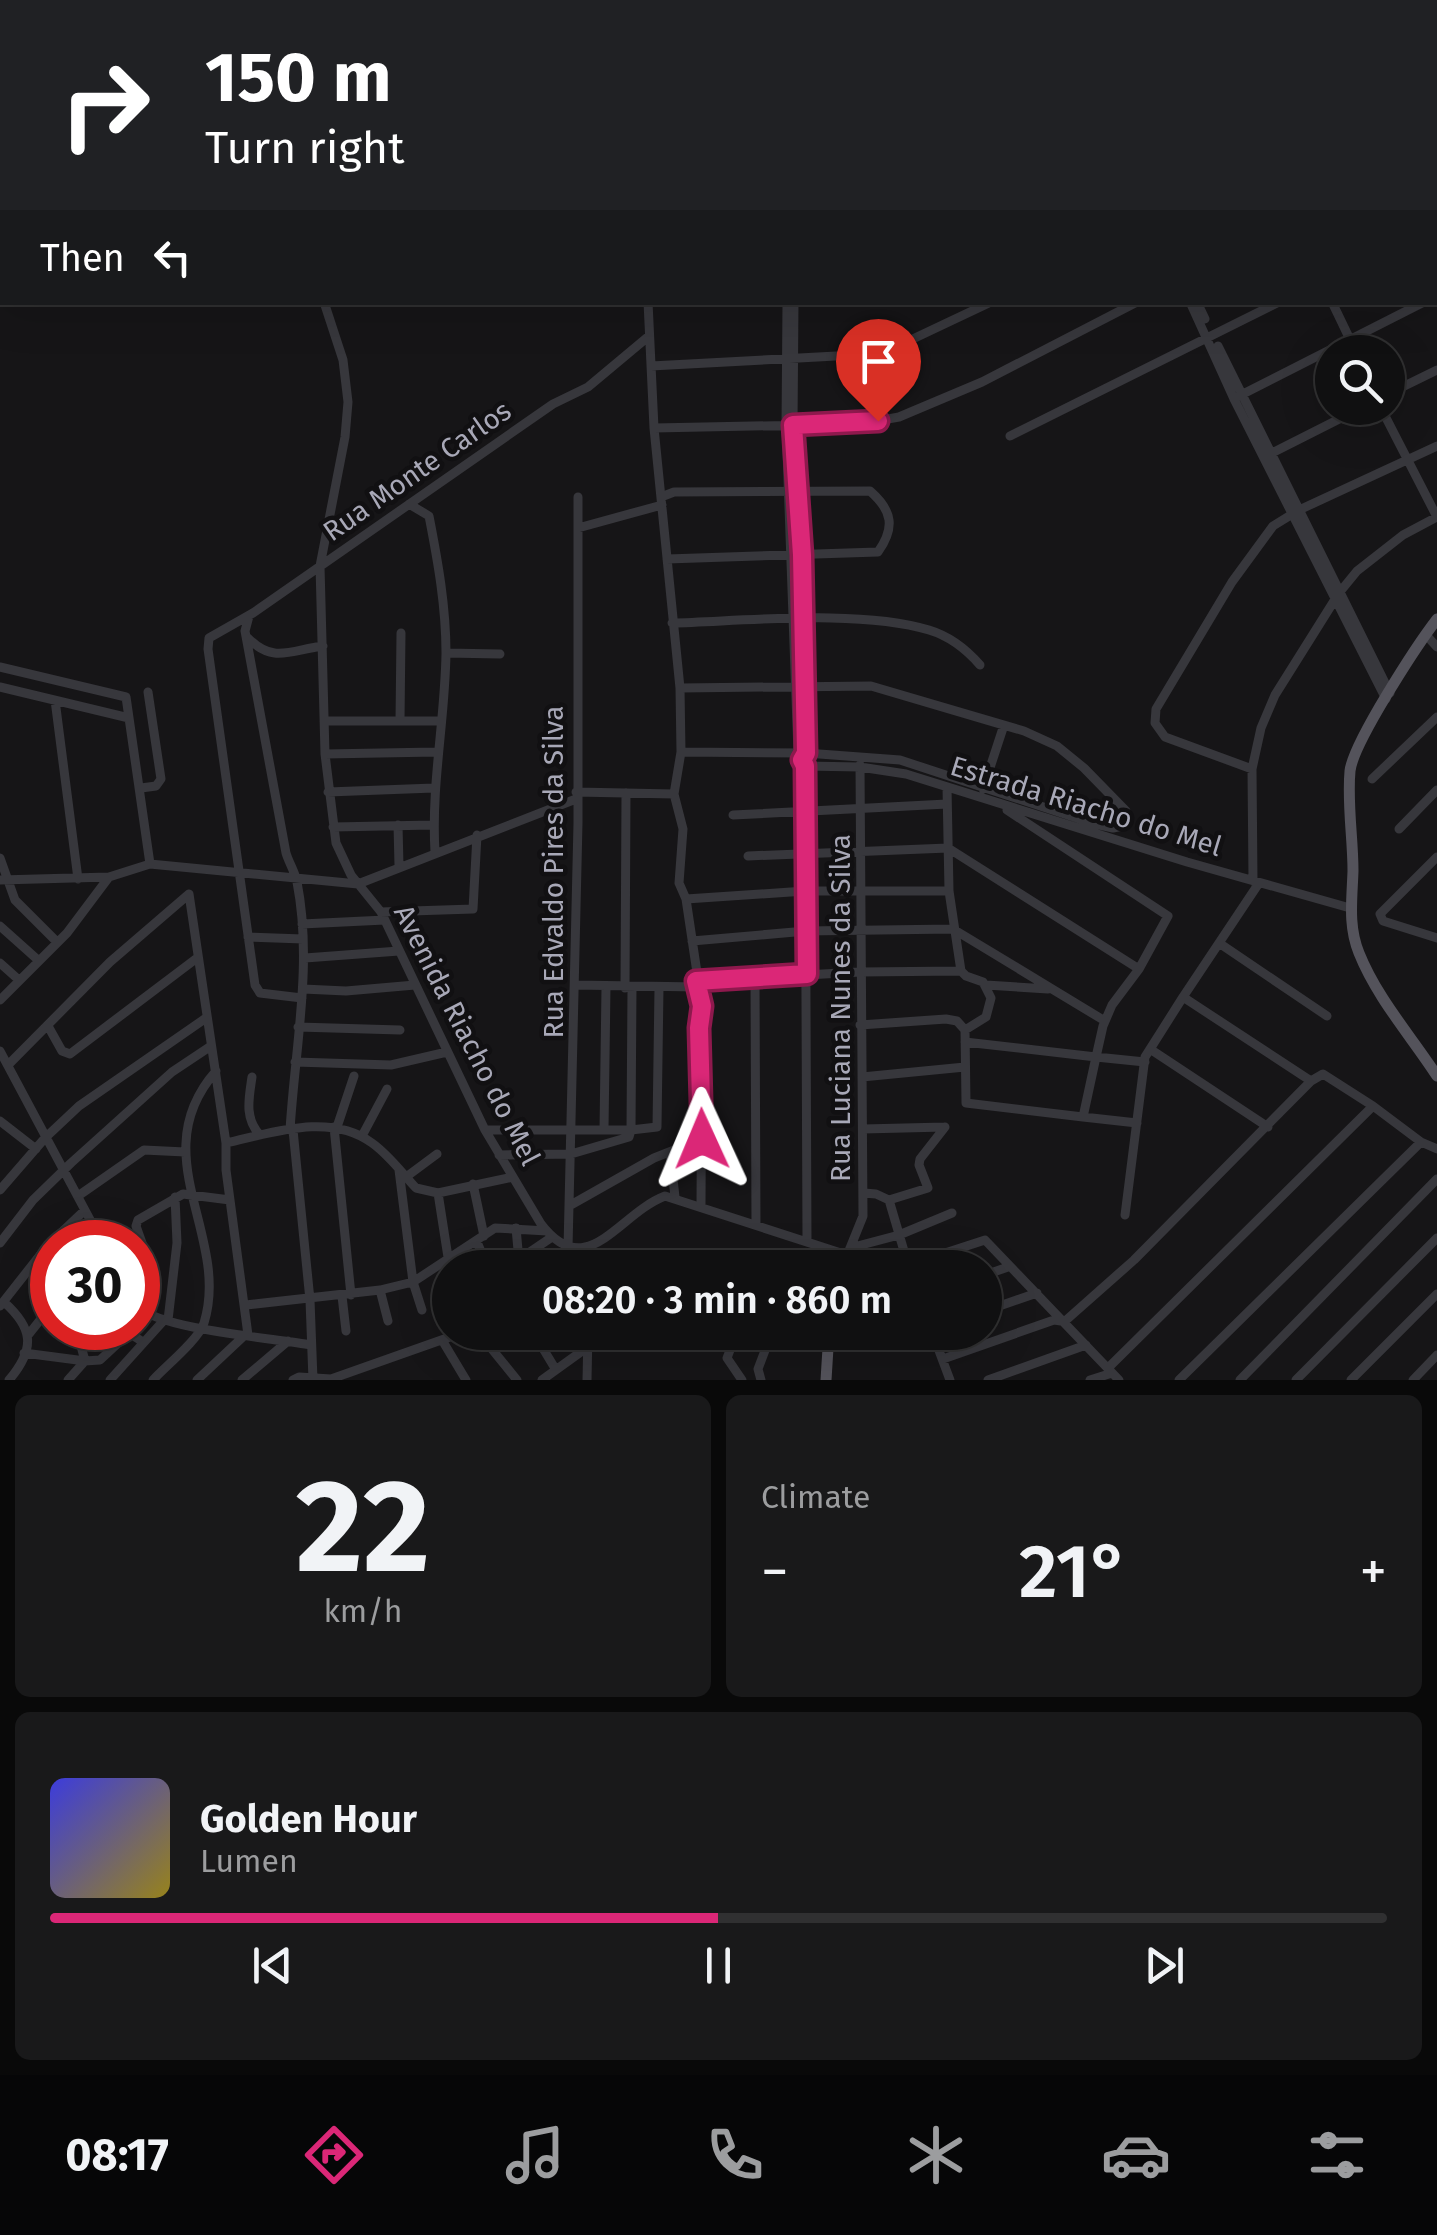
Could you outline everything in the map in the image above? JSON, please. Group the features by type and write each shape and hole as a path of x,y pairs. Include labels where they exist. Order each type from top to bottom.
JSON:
{"main road":[{"path":"1437,619 1356,748 1350,771 1351,926 1364,963 1402,1028 1437,1076"},
{"path":"829,1350 829,1378"}],"street":[{"name":"Avenida Riacho do Mel","path":"325,305 343,360 348,402 320,566 325,754 333,827 344,863 383,916 499,1156 549,1234 574,1249"},
{"path":"648,305 654,428 680,688 681,752 674,794 683,829 678,884 686,898 702,1006 701,1206"},
{"path":"790,305 789,425 806,853 807,1240"},
{"path":"651,366 845,358 882,352 984,305"},
{"path":"654,428 860,424 899,417 982,382 1131,305"},
{"path":"1194,305 1388,696"},
{"path":"1010,436 1272,305"},
{"path":"1333,305 1348,335"},
{"path":"1358,335 1418,305"},
{"name":"Rua Monte Carlos","path":"238,872 208,640 553,404 588,387 648,336"},
{"path":"1237,397 1315,357"},
{"path":"1405,386 1437,370"},
{"path":"1267,456 1328,425"},
{"path":"1125,1216 1145,1062 1150,1049 1256,882 1252,768 1260,728 1275,695 1357,571 1381,551 1437,517 1391,425"},
{"path":"1252,768 1165,737 1155,724 1156,709 1242,567 1274,526 1437,446"},
{"path":"578,528 661,501 674,492 870,491 886,506 891,523 878,552 667,559"},
{"name":"Rua Edvaldo Pires da Silva","path":"574,1249 569,1206 575,985 578,497"},
{"path":"409,504 429,516 442,580 446,654 436,752 435,852"},
{"path":"250,614 245,633 286,853 296,878 305,958 294,1062 292,1130 310,1300 313,1380"},
{"path":"672,622 881,622 928,630 947,638 980,665"},
{"path":"235,623 259,649 272,654 323,646"},
{"path":"400,721 401,633"},
{"path":"1426,635 1437,647"},
{"path":"446,654 500,654"},
{"path":"0,666 128,700 150,864"},
{"path":"0,687 128,718"},
{"path":"680,688 882,688 1004,725 1057,746 1126,811 1126,820 1123,826 1113,828 900,760 860,762"},
{"path":"140,788 156,786 161,779 148,692"},
{"path":"55,700 78,879"},
{"path":"1372,780 1437,717"},
{"path":"324,721 440,721"},
{"path":"983,789 1004,725"},
{"path":"325,754 436,752"},
{"name":"Estrada Riacho do Mel","path":"681,752 860,762 1350,908"},
{"name":"Rua Luciana Nunes da Silva","path":"848,1250 863,1216 864,1194 860,762"},
{"path":"946,786 949,891 961,971"},
{"path":"328,792 434,788"},
{"path":"1399,829 1437,790"},
{"path":"499,1156 571,1154 628,1137 632,1130 626,793"},
{"path":"5,880 109,877 150,864 358,884 576,795 674,794"},
{"path":"997,803 1168,916 1112,1004 1083,1117"},
{"path":"733,815 947,804"},
{"path":"333,827 433,825"},
{"path":"398,826 399,866"},
{"path":"302,924 473,909 477,836"},
{"path":"748,856 948,848 1138,968"},
{"path":"1435,934 1383,921 1380,914 1437,857"},
{"path":"0,858 15,900 57,942"},
{"path":"238,872 258,992 302,994 415,986"},
{"path":"1,997 57,942 109,877"},
{"path":"686,898 806,891 949,891"},
{"path":"9,1064 130,943 189,894 226,1143 247,1335"},
{"path":"0,926 38,960"},
{"path":"692,941 806,931 953,929 1105,1021"},
{"path":"248,938 303,940"},
{"path":"1219,943 1326,1016"},
{"path":"305,958 399,951"},
{"path":"48,1026 62,1051 70,1054 197,958"},
{"path":"0,963 19,980"},
{"path":"575,985 660,988 807,974 961,971 986,985 1052,989"},
{"path":"755,978 756,1225"},
{"path":"965,1036 986,1017 990,998 986,985"},
{"path":"604,1130 606,987"},
{"path":"485,1130 655,1129 660,1122 660,988"},
{"path":"1183,997 1311,1081"},
{"path":"0,1190 45,1138 86,1100 206,1018"},
{"path":"860,1025 946,1019 956,1022 965,1036 967,1103 1137,1123"},
{"path":"298,1027 400,1030"},
{"path":"965,1036 1096,1058 1145,1062"},
{"path":"0,1244 33,1200 63,1171 172,1072 211,1046"},
{"path":"1150,1049 1268,1127"},
{"path":"0,1051 90,1220"},
{"path":"294,1062 391,1065 446,1052"},
{"path":"862,1077 965,1067"},
{"path":"153,1380 203,1328 208,1273 185,1152 196,1104 216,1071"},
{"path":"1064,1322 1134,1260 1311,1081 1323,1074 1437,1149"},
{"path":"346,1331 335,1127 354,1076"},
{"path":"252,1077 248,1112 250,1123 260,1135"},
{"path":"362,1136 387,1088"},
{"path":"1090,1380 1113,1374 1373,1106"},
{"path":"0,1121 36,1150"},
{"path":"226,1143 292,1130 335,1127 362,1136 421,1190 438,1194 513,1177"},
{"path":"863,1129 945,1127 920,1159 928,1188 889,1200 864,1194"},
{"path":"569,1206 702,1139"},
{"path":"1179,1380 1421,1142"},
{"path":"78,1196 144,1150 185,1152"},
{"path":"670,1152 675,1197"},
{"path":"402,1173 437,1154"},
{"path":"402,1173 413,1282 422,1310"},
{"path":"1240,1380 1437,1180"},
{"path":"473,1184 483,1250"},
{"path":"139,1220 175,1197 190,1193 230,1200"},
{"path":"438,1194 446,1250"},
{"path":"160,1325 166,1319 177,1243 175,1197"},
{"path":"574,1249 594,1244 658,1198 675,1197 844,1250"},
{"path":"889,1200 902,1250"},
{"path":"76,1220 85,1210"},
{"path":"851,1250 952,1213"},
{"path":"467,1250 500,1226 549,1234"},
{"path":"516,1228 518,1250 527,1256 549,1234"},
{"path":"1296,1380 1437,1238"},
{"path":"955,1250 985,1240 994,1250"},
{"path":"1002,1260 1113,1374"},
{"path":"1002,1269 1008,1267"},
{"path":"9,1380 29,1334 21,1317 2,1304 30,1271"},
{"path":"246,1305 347,1296 413,1282 432,1273"},
{"path":"380,1290 388,1321"},
{"path":"1002,1305 1036,1293"},
{"path":"1350,1380 1437,1294"},
{"path":"160,1317 311,1345"},
{"path":"943,1359 1054,1320 1064,1322"},
{"path":"196,1380 247,1335"},
{"path":"247,1378 288,1340"},
{"path":"293,1380 331,1379 432,1344"},
{"path":"988,1380 1086,1346"},
{"path":"82,1350 85,1361"},
{"path":"110,1380 136,1350"},
{"path":"448,1350 466,1380"},
{"path":"493,1350 517,1380"},
{"path":"543,1350 556,1370"},
{"path":"542,1380 584,1350"},
{"path":"587,1380 589,1350"},
{"path":"731,1350 728,1358 742,1380"},
{"path":"761,1380 758,1368 765,1350"},
{"path":"939,1350 950,1380"},
{"path":"24,1353 85,1361 103,1359 109,1352 123,1364"},
{"path":"85,1361 72,1376 88,1380"},
{"path":"1413,1380 1435,1362"}],"route":[{"path":"702,1139 702,1006 696,981 807,974 802,760 806,753 804,620 793,425 878,421"}]}
